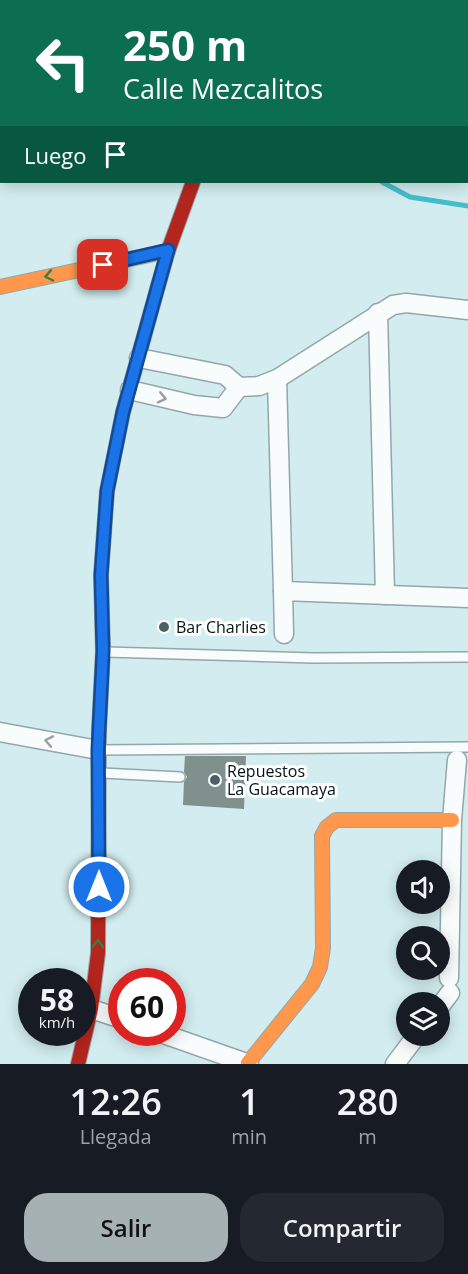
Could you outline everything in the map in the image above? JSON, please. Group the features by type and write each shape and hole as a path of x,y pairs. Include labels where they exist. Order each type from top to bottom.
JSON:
{"main road":[{"path":"96,969 98,953 98,750 103,651 101,575 107,491 123,412 168,250 193,183"},
{"path":"0,287 168,250"},
{"path":"249,1064 312,984 320,967 323,948 322,836 327,827 336,820 452,820"},
{"path":"78,1064 82,1046"}],"street":[{"path":"139,358 225,375 239,387 259,386 277,379 393,305 406,303 468,310"},
{"path":"378,313 385,595"},
{"path":"277,379 284,634"},
{"path":"130,390 194,405 223,408 239,387"},
{"path":"283,591 468,598"},
{"path":"0,732 98,750"},
{"path":"446,992 452,820 463,753"},
{"path":"186,1042 249,1064"},
{"path":"395,1064 409,1046"}],"lane":[{"path":"103,651 313,658 468,657"},
{"path":"98,750 463,753"},
{"path":"99,772 180,777"}],"building":[{"name":"Repuestos La Guacamaya","path":"185,756 246,756 244,809 183,805 184,782 187,777 184,772"}],"waterway":[{"path":"384,183 410,197 468,206"}],"traffic: slow":[{"path":"0,287 168,251"},
{"path":"99,730 103,651 101,575 107,491 123,412 158,286"},
{"path":"248,1063 312,984 320,967 323,948 322,836 327,827 336,820 452,820"}],"traffic: jam":[{"path":"158,286 193,183"},
{"path":"78,1064 91,1009 98,953 99,730"}],"place":[{"name":"Bar Charlies","path":"164,627"},
{"name":"Repuestos La Guacamaya","path":"215,780"}],"route":[{"path":"99,887 98,750 103,651 101,575 107,491 123,412 168,250 103,265"}]}
